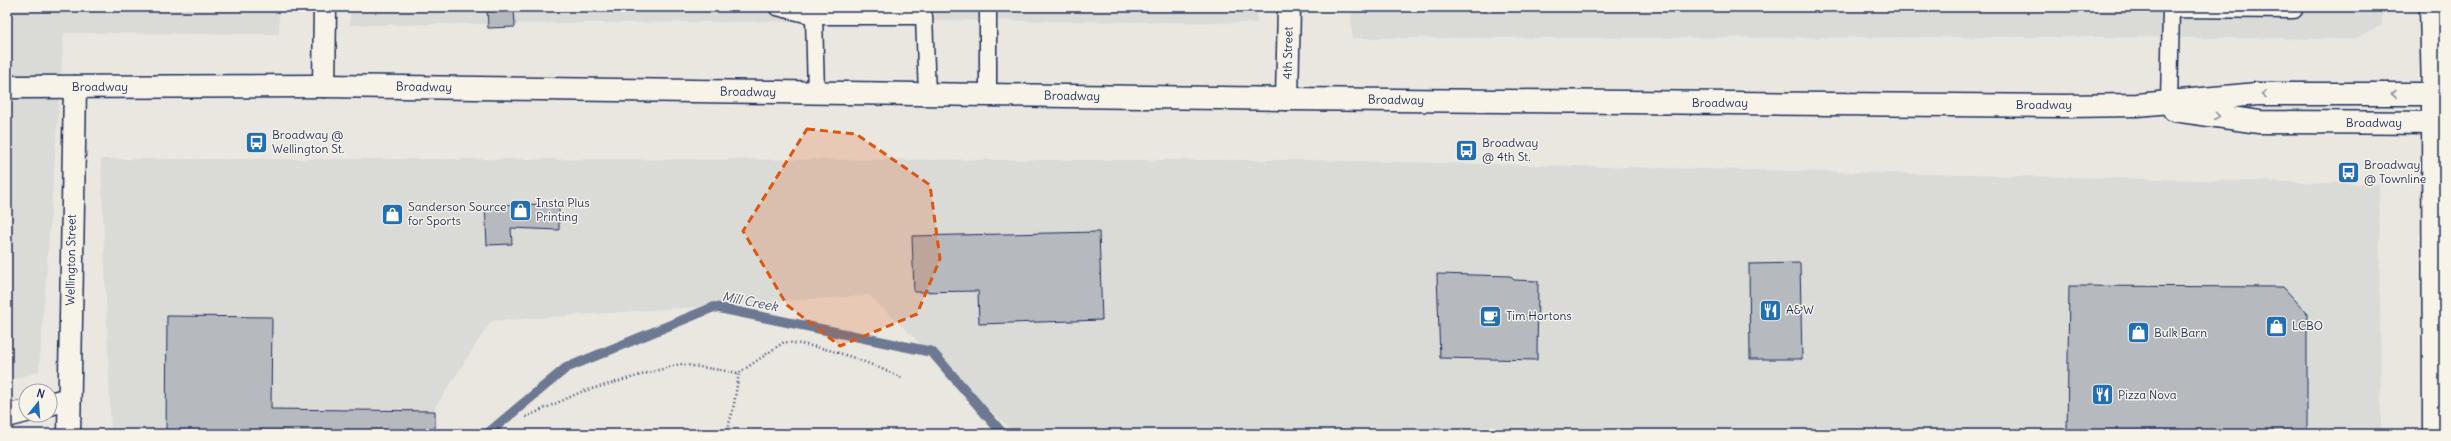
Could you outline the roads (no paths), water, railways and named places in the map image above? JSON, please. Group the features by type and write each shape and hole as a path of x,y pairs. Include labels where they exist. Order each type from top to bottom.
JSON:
{"main road":[{"path":"324,86 325,7"},
{"name":"4th Street","path":"1287,99 1289,7"},
{"path":"2430,7 2438,94 2439,123 2434,434"},
{"name":"Broadway","path":"7,87 324,86 1287,99 2137,105 2257,94 2438,94"},
{"name":"Wellington Street","path":"69,434 59,402 74,87"},
{"name":"Broadway","path":"2137,105 2259,122 2439,123"},
{"path":"7,416 18,413"}],"lane":[{"path":"777,7 814,16 924,16 927,94"},
{"path":"988,7 988,95"},
{"path":"2169,102 2171,8 2294,10"},
{"path":"814,16 816,92"}],"waterway":[{"name":"Mill Creek","path":"487,434 566,368 714,307 932,352 1003,434"}],"place":[{"name":"Broadway @ Wellington St.","path":"257,142"},
{"name":"Broadway @ 4th St.","path":"1467,150"},
{"name":"Broadway @ Townline","path":"2349,172"},
{"name":"Insta Plus Printing","path":"521,210"},
{"name":"Sanderson Source for Sports","path":"392,214"},
{"name":"A&W","path":"1771,310"},
{"name":"Tim Hortons","path":"1490,316"},
{"name":"LCBO","path":"2277,326"},
{"name":"Bulk Barn","path":"2139,333"},
{"name":"Pizza Nova","path":"2103,395"}]}
